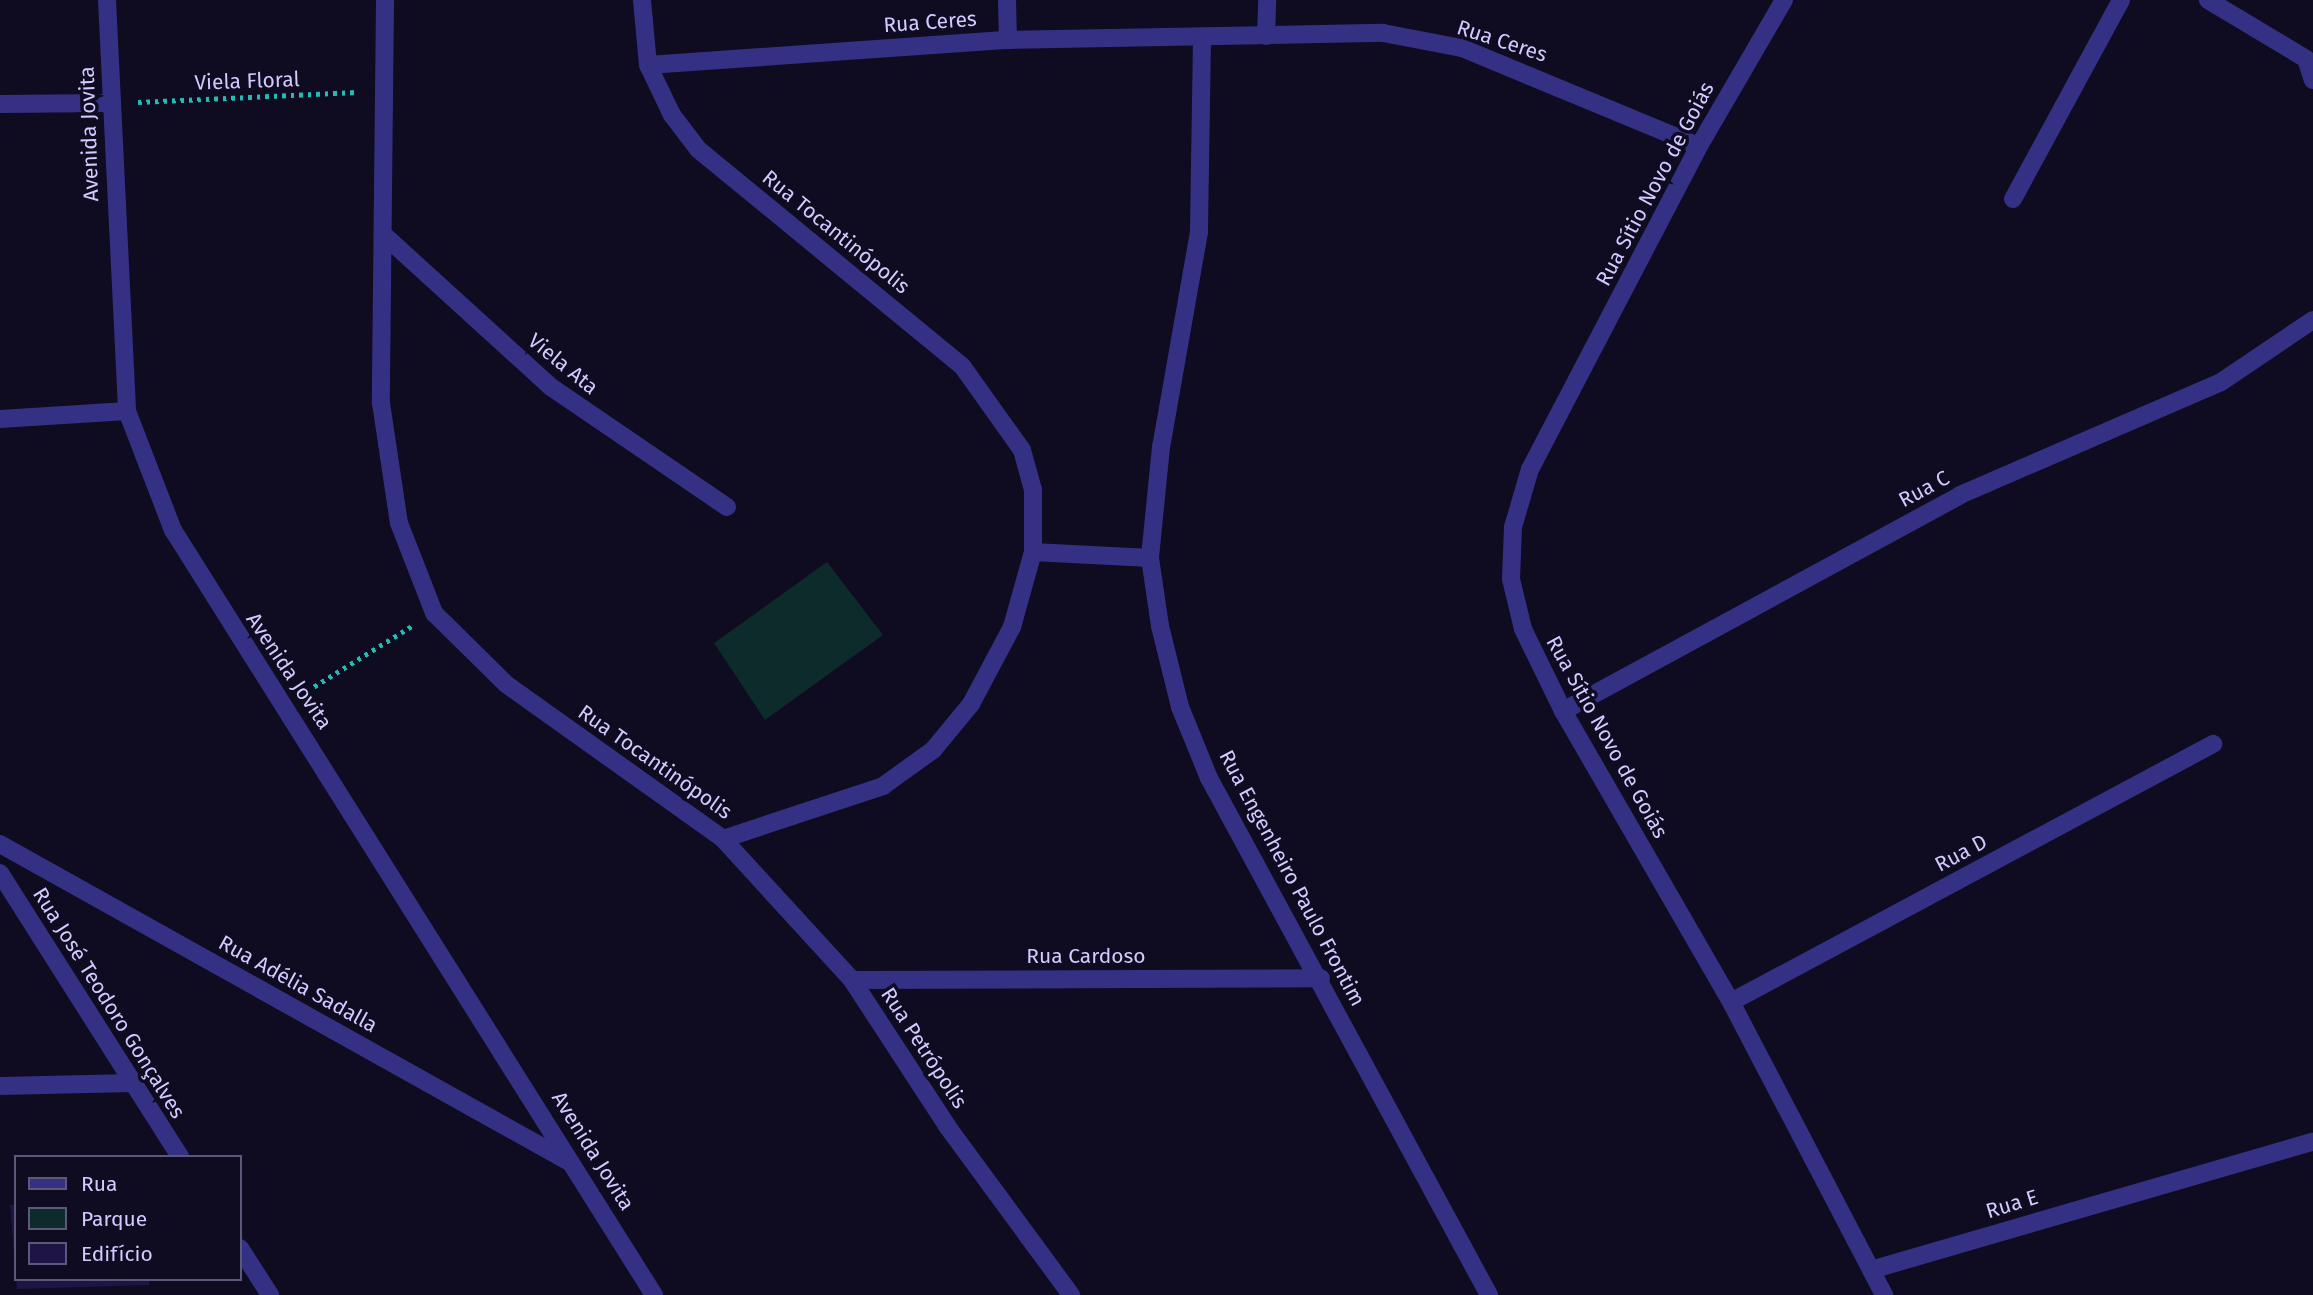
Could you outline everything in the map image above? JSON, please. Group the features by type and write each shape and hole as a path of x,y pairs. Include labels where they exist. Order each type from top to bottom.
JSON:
{"street":[{"name":"Avenida Jovita","path":"107,0 109,103 127,411 173,530 654,1295"},
{"name":"Rua Tocantinópolis","path":"385,0 387,91 380,403 387,465 399,523 434,613 506,684 723,839 883,786 933,750 994,666 1033,552 1033,490 1022,450 1003,417 962,366 698,149 672,115 648,65 642,0"},
{"path":"1007,0 1007,40"},
{"path":"1266,36 1267,0"},
{"name":"Rua Sítio Novo de Goiás","path":"1784,0 1699,146 1530,469 1513,527 1511,579 1522,629 1563,710 1731,1002 1884,1295"},
{"path":"2013,199 2121,0"},
{"path":"2208,0 2306,59 2313,80"},
{"name":"Rua Ceres","path":"648,65 1007,40 1383,33 1462,48 1699,146"},
{"name":"Rua Engenheiro Paulo Frontim","path":"1202,38 1199,232 1161,447 1150,558 1180,707 1209,778 1321,978 1489,1295"},
{"path":"0,104 109,103"},
{"name":"Viela Ata","path":"385,236 551,387 727,507"},
{"name":"Rua C","path":"1563,710 1960,495 2221,382 2313,320"},
{"path":"0,419 127,411"},
{"path":"1033,552 1150,558"},
{"name":"Rua D","path":"1731,1002 2213,744"},
{"name":"Rua Petrópolis","path":"723,839 852,980 947,1126 1071,1295"},
{"name":"Rua Adélia Sadalla","path":"0,844 574,1164"},
{"name":"Rua José Teodoro Gonçalves","path":"0,873 179,1155"},
{"name":"Rua Cardoso","path":"852,980 1321,978"},
{"path":"0,1086 132,1083"},
{"name":"Rua E","path":"1871,1270 2165,1181 2313,1142"},
{"path":"242,1251 270,1295"}],"path":[{"name":"Viela Floral","path":"109,103 387,91"},
{"path":"285,705 434,613"}],"green space":[{"path":"827,562 883,635 765,720 714,643"}],"building":[{"path":"10,1205 14,1205 14,1253"},
{"path":"16,1281 149,1281 149,1285 17,1289"}]}
